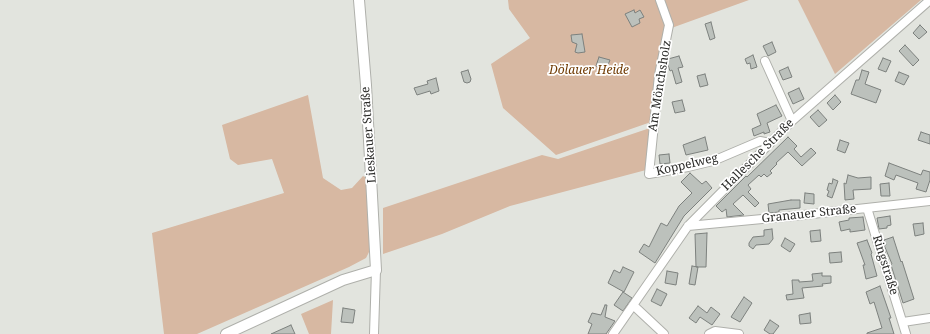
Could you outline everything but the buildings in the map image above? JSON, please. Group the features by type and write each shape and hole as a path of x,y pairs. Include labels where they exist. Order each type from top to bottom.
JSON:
{"street":[{"name":"Lieskauer Straße","path":"359,0 367,104 376,270"},
{"name":"Am Mönchsholz","path":"649,174 659,75 670,25 660,0"},
{"name":"Hallesche Straße","path":"613,334 688,226 792,121 930,0"},
{"path":"765,61 792,121"},
{"name":"Koppelweg","path":"649,174 713,161 760,141 770,143"},
{"name":"Granauer Straße","path":"688,226 930,201"},
{"name":"Ringstraße","path":"867,208 906,334"},
{"path":"226,334 343,280 376,270 374,334"},
{"path":"633,305 664,334"},
{"path":"903,322 930,318"},
{"path":"709,334 715,331 739,334"}],"green space":[{"name":"Dölauer Heide","path":"508,0 749,0 666,30 651,122 556,155 503,108 491,64 530,38 509,9"},
{"path":"798,0 921,0 835,74"},
{"path":"308,95 323,178 341,190 352,188 363,176 367,178 371,245 366,258 349,267 197,334 164,334 152,233 284,193 272,159 238,165 230,159 222,125"},
{"path":"650,128 646,170 510,206 442,234 383,254 383,208 542,155 558,159"},
{"path":"333,300 331,334 309,334 301,314"}]}
